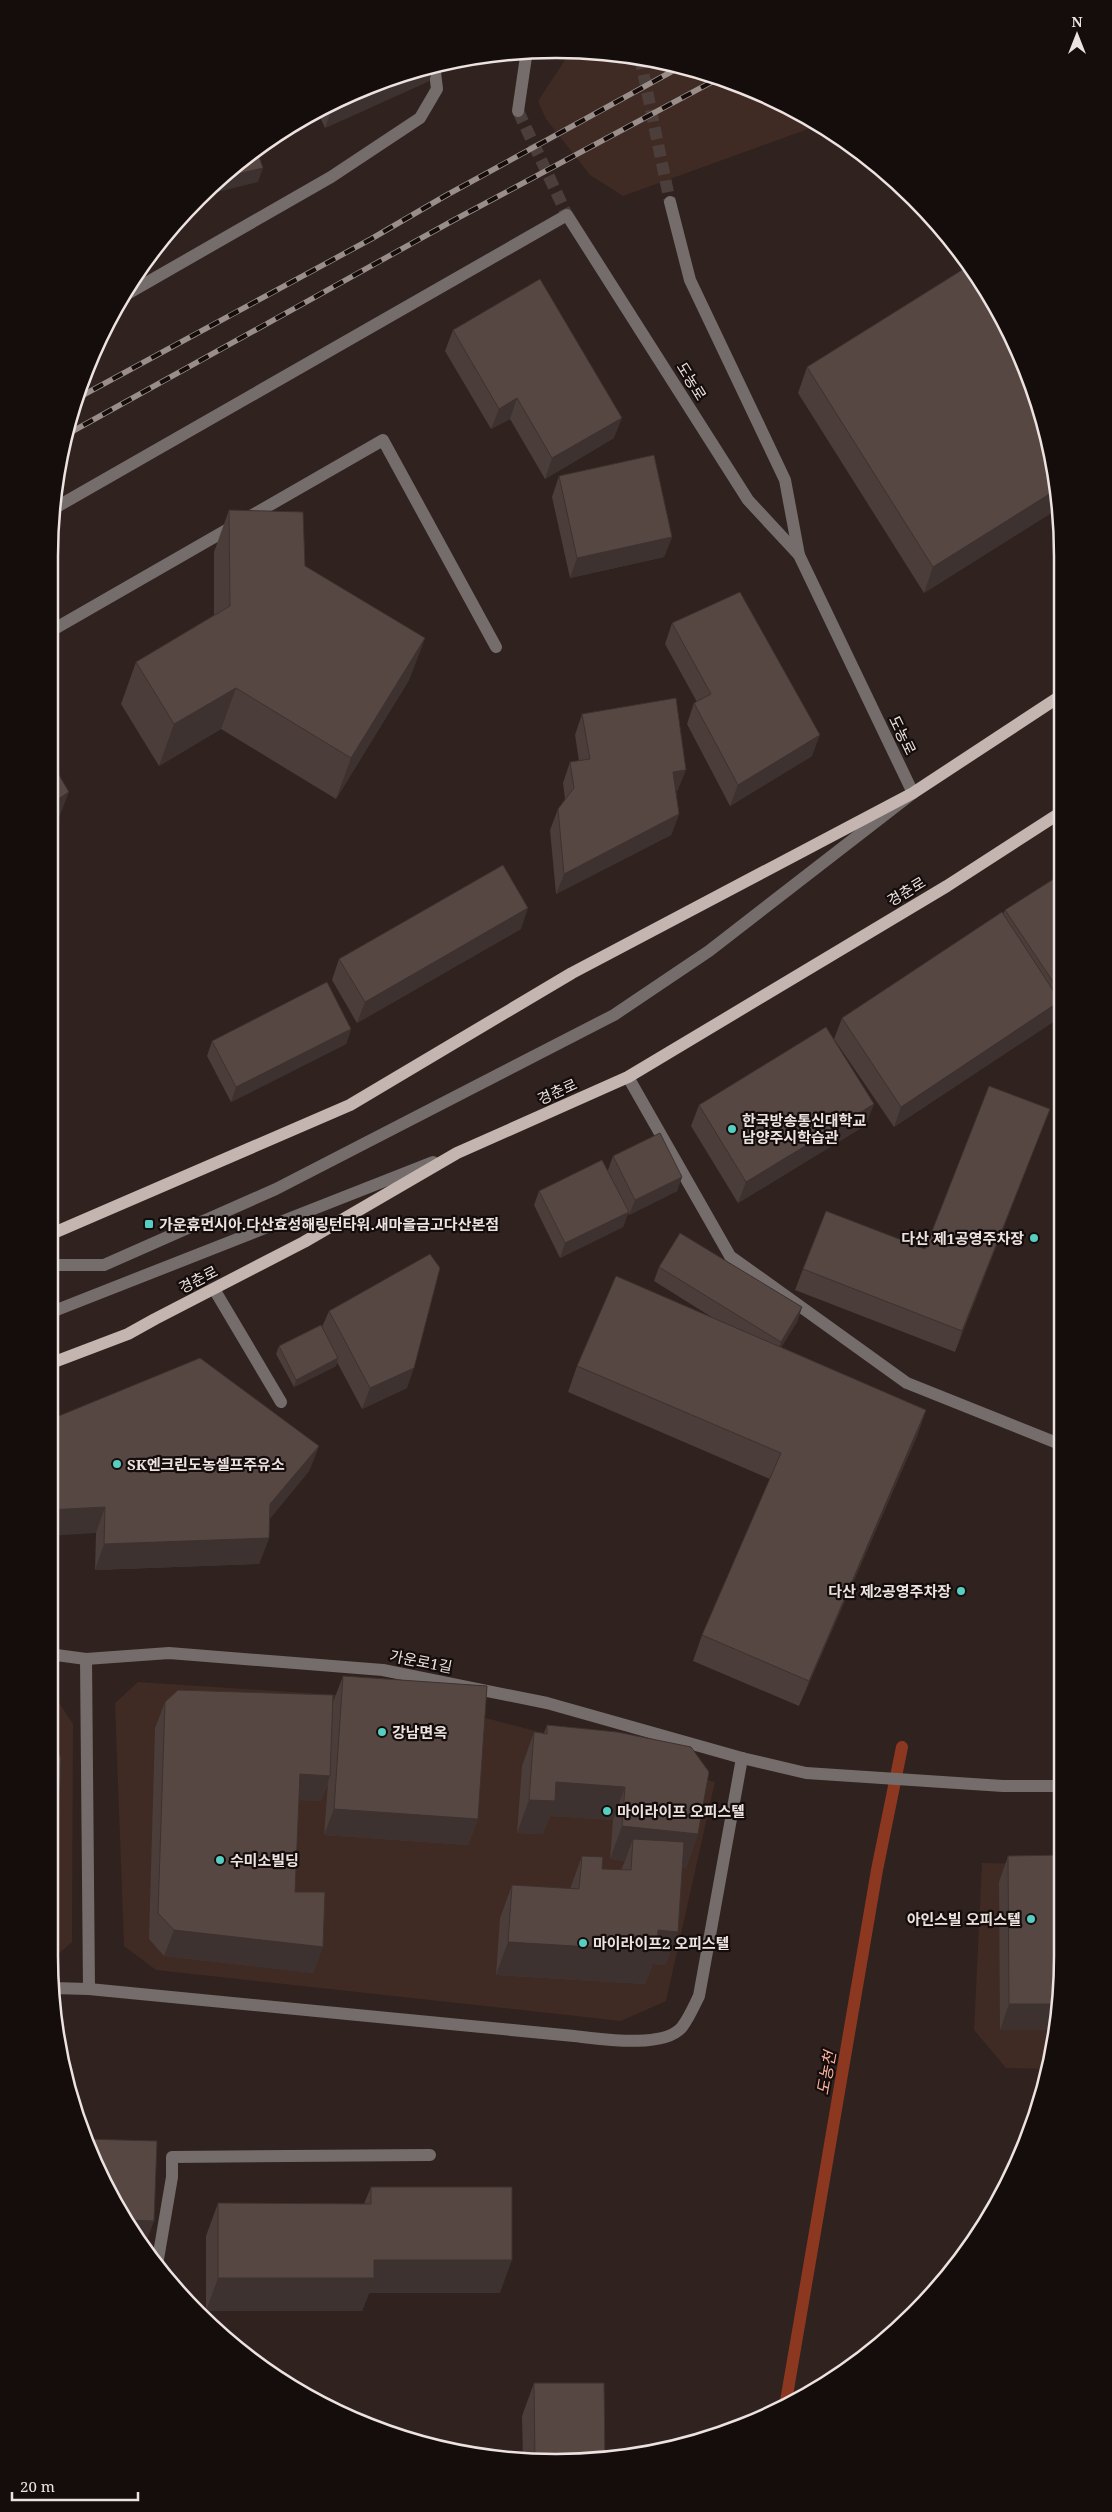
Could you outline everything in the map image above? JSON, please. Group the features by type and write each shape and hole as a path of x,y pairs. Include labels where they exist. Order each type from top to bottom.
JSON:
{"main road":[{"path":"58,1231 350,1105 572,972 913,793 1054,701"},
{"name":"경춘로","path":"58,1361 128,1334 304,1242 457,1153 628,1077 947,886 1054,817"}],"street":[{"path":"518,110 526,59"},
{"path":"136,289 330,177 420,118 437,89 435,72"},
{"name":"도농로","path":"670,202 690,280 785,480 799,555 913,793"},
{"name":"도농로","path":"61,505 567,215 748,500 799,555"},
{"path":"58,627 383,440 496,647"},
{"path":"58,1265 104,1265 276,1189 614,1015 709,951 913,793"},
{"path":"628,1077 730,1256 907,1384 1054,1442"},
{"path":"58,1309 457,1153"},
{"path":"214,1289 281,1402"},
{"name":"가운로1길","path":"58,1655 86,1659 169,1653 383,1670 547,1703 742,1758 806,1773 1003,1786 1054,1786"},
{"path":"86,1659 89,1989"},
{"path":"59,1988 89,1989 630,2041 658,2040 682,2028 699,1996 742,1758"},
{"path":"159,2256 172,2177 172,2157 430,2155"}],"shaded area":[{"path":"566,58 621,62 685,74 716,84 747,95 811,128 623,196 590,175 546,119 538,101"},
{"path":"138,1682 416,1700 605,1749 715,1782 666,2001 621,2021 156,1970 124,1946 115,1703"},
{"path":"58,1701 73,1724 72,1942 58,1954"},
{"path":"982,1863 1054,1864 1053,1989 1050,2021 1042,2069 1006,2068 974,2030"}],"building":[{"path":"392,86 330,114 329,112 365,95"},
{"path":"259,157 263,168 235,175"},
{"path":"963,269 988,307 1017,365 1038,427 1050,493 933,567 807,367"},
{"path":"540,279 622,418 552,458 517,398 499,409 453,330"},
{"path":"654,455 672,537 577,558 559,476"},
{"path":"229,510 303,512 305,566 425,638 351,758 236,688 174,724 136,662 230,606"},
{"path":"740,592 820,735 738,785 694,703 711,694 672,623"},
{"path":"676,698 686,770 673,772 679,814 564,874 558,809 574,788 570,762 590,759 582,714"},
{"path":"58,773 69,792 58,799"},
{"path":"503,865 528,908 365,1002 339,959"},
{"path":"1054,879 1054,983 1005,910"},
{"path":"1002,912 1054,992 1054,1005 901,1107 842,1018"},
{"path":"327,982 351,1029 236,1087 212,1041"},
{"path":"826,1027 874,1104 746,1182 699,1105"},
{"path":"989,1086 1050,1109 962,1331 803,1269 826,1211 925,1249"},
{"path":"660,1133 682,1177 635,1200 613,1156"},
{"path":"602,1160 629,1212 565,1243 539,1191"},
{"path":"680,1233 802,1307 781,1342 659,1267"},
{"path":"430,1254 440,1268 414,1368 370,1388 329,1311"},
{"path":"616,1276 926,1410 809,1681 702,1635 781,1453 577,1366"},
{"path":"321,1325 338,1358 296,1380 279,1346"},
{"path":"200,1358 319,1446 270,1504 269,1538 104,1544 105,1507 58,1510 58,1416"},
{"path":"343,1676 487,1686 478,1819 334,1809"},
{"name":"수미소빌딩","path":"178,1690 333,1695 330,1776 300,1774 295,1892 325,1892 323,1947 174,1930 158,1913 165,1702"},
{"path":"547,1725 617,1732 691,1747 709,1772 698,1834 622,1826 625,1787 556,1782 555,1801 529,1800 534,1732 547,1734"},
{"path":"58,1750 61,1758 58,1838"},
{"path":"633,1839 684,1842 678,1932 658,1930 657,1951 508,1942 512,1885 579,1889 582,1856 603,1857 602,1869 631,1870"},
{"name":"아인스빌 오피스텔","path":"1054,1855 1054,1956 1052,2004 1009,2004 1008,1856"},
{"path":"92,2139 157,2141 154,2221 134,2220 109,2176"},
{"path":"371,2187 512,2187 512,2260 374,2260 374,2278 218,2278 218,2203 371,2204"},
{"path":"534,2383 604,2383 605,2452 535,2453"}],"waterway":[{"name":"도농천","path":"787,2398 877,1870 902,1747"}],"tunnel":[{"path":"642,65 670,202"},
{"path":"518,111 567,215"}],"railway":[{"path":"85,394 371,239 445,196 672,71"},
{"path":"73,431 454,220 711,82"}],"place":[{"name":"한국방송통신대학교 남양주시학습관","path":"732,1129"},
{"name":"가운휴먼시아.다산효성해링턴타워.새마을금고다산본점","path":"149,1224"},
{"name":"다산 제1공영주차장","path":"1034,1238"},
{"name":"SK엔크린도농셀프주유소","path":"117,1464"},
{"name":"다산 제2공영주차장","path":"961,1591"},
{"name":"강남면옥","path":"382,1732"},
{"name":"마이라이프 오피스텔","path":"607,1811"},
{"name":"수미소빌딩","path":"220,1860"},
{"name":"아인스빌 오피스텔","path":"1031,1919"},
{"name":"마이라이프2 오피스텔","path":"583,1943"}]}
